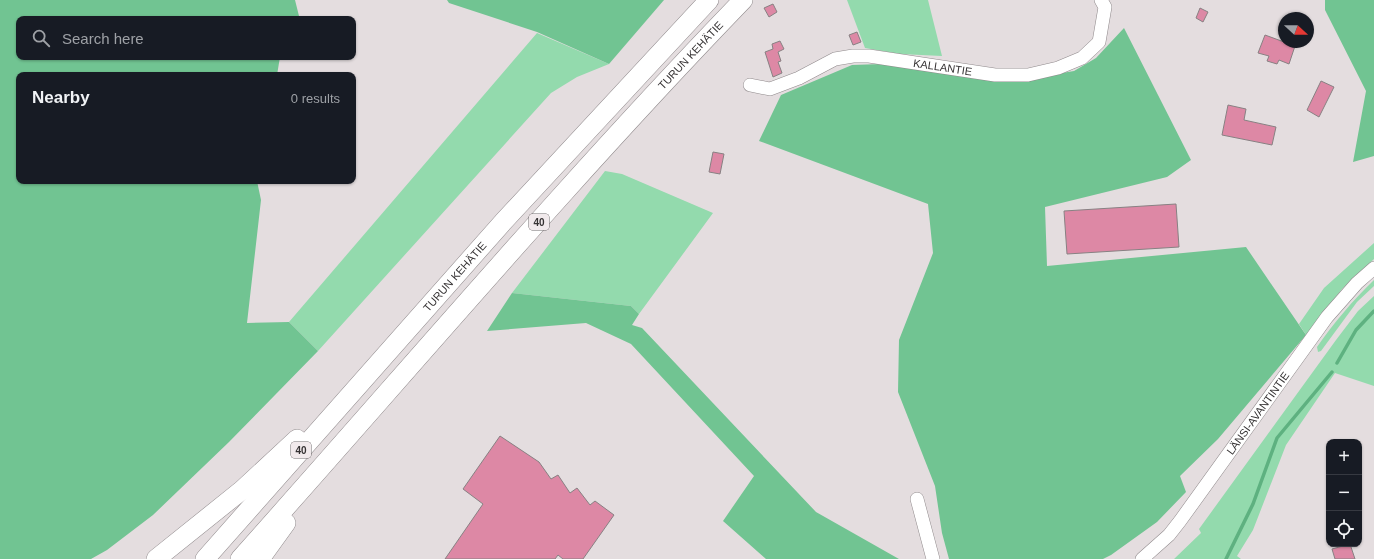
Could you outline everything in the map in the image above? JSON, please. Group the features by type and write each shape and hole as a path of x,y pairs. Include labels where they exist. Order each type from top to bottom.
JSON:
{"highway":[{"name":"TURUN KEHÄTIE","path":"205,559 503,222 709,0"},
{"name":"TURUN KEHÄTIE","path":"240,559 540,221 693,52 743,0"},
{"path":"156,559 242,490 398,342"},
{"path":"260,559 339,448"}],"street":[{"name":"KALLANTIE","path":"750,85 770,89 799,78 835,59 853,56 869,56 995,76 1028,75 1058,68 1082,58 1099,42 1103,4"},
{"name":"LÄNSI-AVANTINTIE","path":"1142,559 1169,535 1180,521 1327,317 1357,283 1374,268"},
{"path":"917,498 933,559"}],"green space":[{"path":"0,0 295,0 299,16 16,16 16,60 280,60 278,72 16,72 16,184 258,184 261,200 247,323 289,322 318,351 229,442 153,515 107,550 91,559 0,559"},
{"path":"447,0 664,0 609,64 537,32 449,3"},
{"path":"847,0 928,0 942,56 900,54 865,48"},
{"path":"1325,0 1374,0 1374,156 1353,162 1366,91 1325,10"},
{"path":"1124,28 1191,160 1167,177 1045,207 1047,266 1246,247 1306,335 1218,439 1180,476 1186,492 1157,522 1111,555 1103,559 949,559 942,533 935,486 898,392 899,340 933,253 928,204 759,141 781,95 852,65 882,64 1008,82 1074,71 1096,58"},
{"path":"537,33 609,64 577,77 551,93 318,351 289,322"},
{"path":"605,171 622,174 713,213 639,314 631,306 512,293"},
{"path":"1374,243 1374,259 1342,289 1306,335 1299,324 1324,288"},
{"path":"1374,280 1374,286 1357,302 1321,351 1318,352 1317,347 1330,329"},
{"path":"512,293 631,306 639,314 632,325 642,328 816,512 899,559 766,559 723,521 754,476 631,344 586,323 487,331"},
{"path":"1374,296 1374,386 1335,373 1286,445 1253,530 1237,556 1241,559 1174,559 1201,533 1199,529 1336,340 1358,311"}],"building":[{"path":"773,4 777,12 769,17 764,8"},
{"path":"1200,8 1208,12 1203,22 1196,18"},
{"path":"857,32 861,42 853,45 849,35"},
{"path":"1265,35 1278,40 1278,48 1294,48 1289,64 1279,60 1277,64 1267,61 1269,56 1258,53"},
{"path":"780,41 784,49 778,52 781,61 778,62 782,73 773,77 765,52 773,49 772,44"},
{"path":"1321,81 1334,87 1319,117 1307,110"},
{"path":"1228,105 1246,109 1244,120 1276,127 1272,145 1222,135"},
{"path":"713,152 724,154 720,174 709,172"},
{"path":"1176,204 1179,247 1067,254 1064,211"},
{"path":"500,436 539,462 551,479 558,475 570,493 577,488 590,505 595,501 614,515 583,559 563,559 558,555 555,559 445,559 483,504 463,489"},
{"path":"1339,547 1351,547 1355,559 1335,559 1332,549"}],"waterway":[{"path":"1337,363 1356,330 1374,311"},
{"path":"1226,559 1253,504 1277,438 1332,372"}]}
